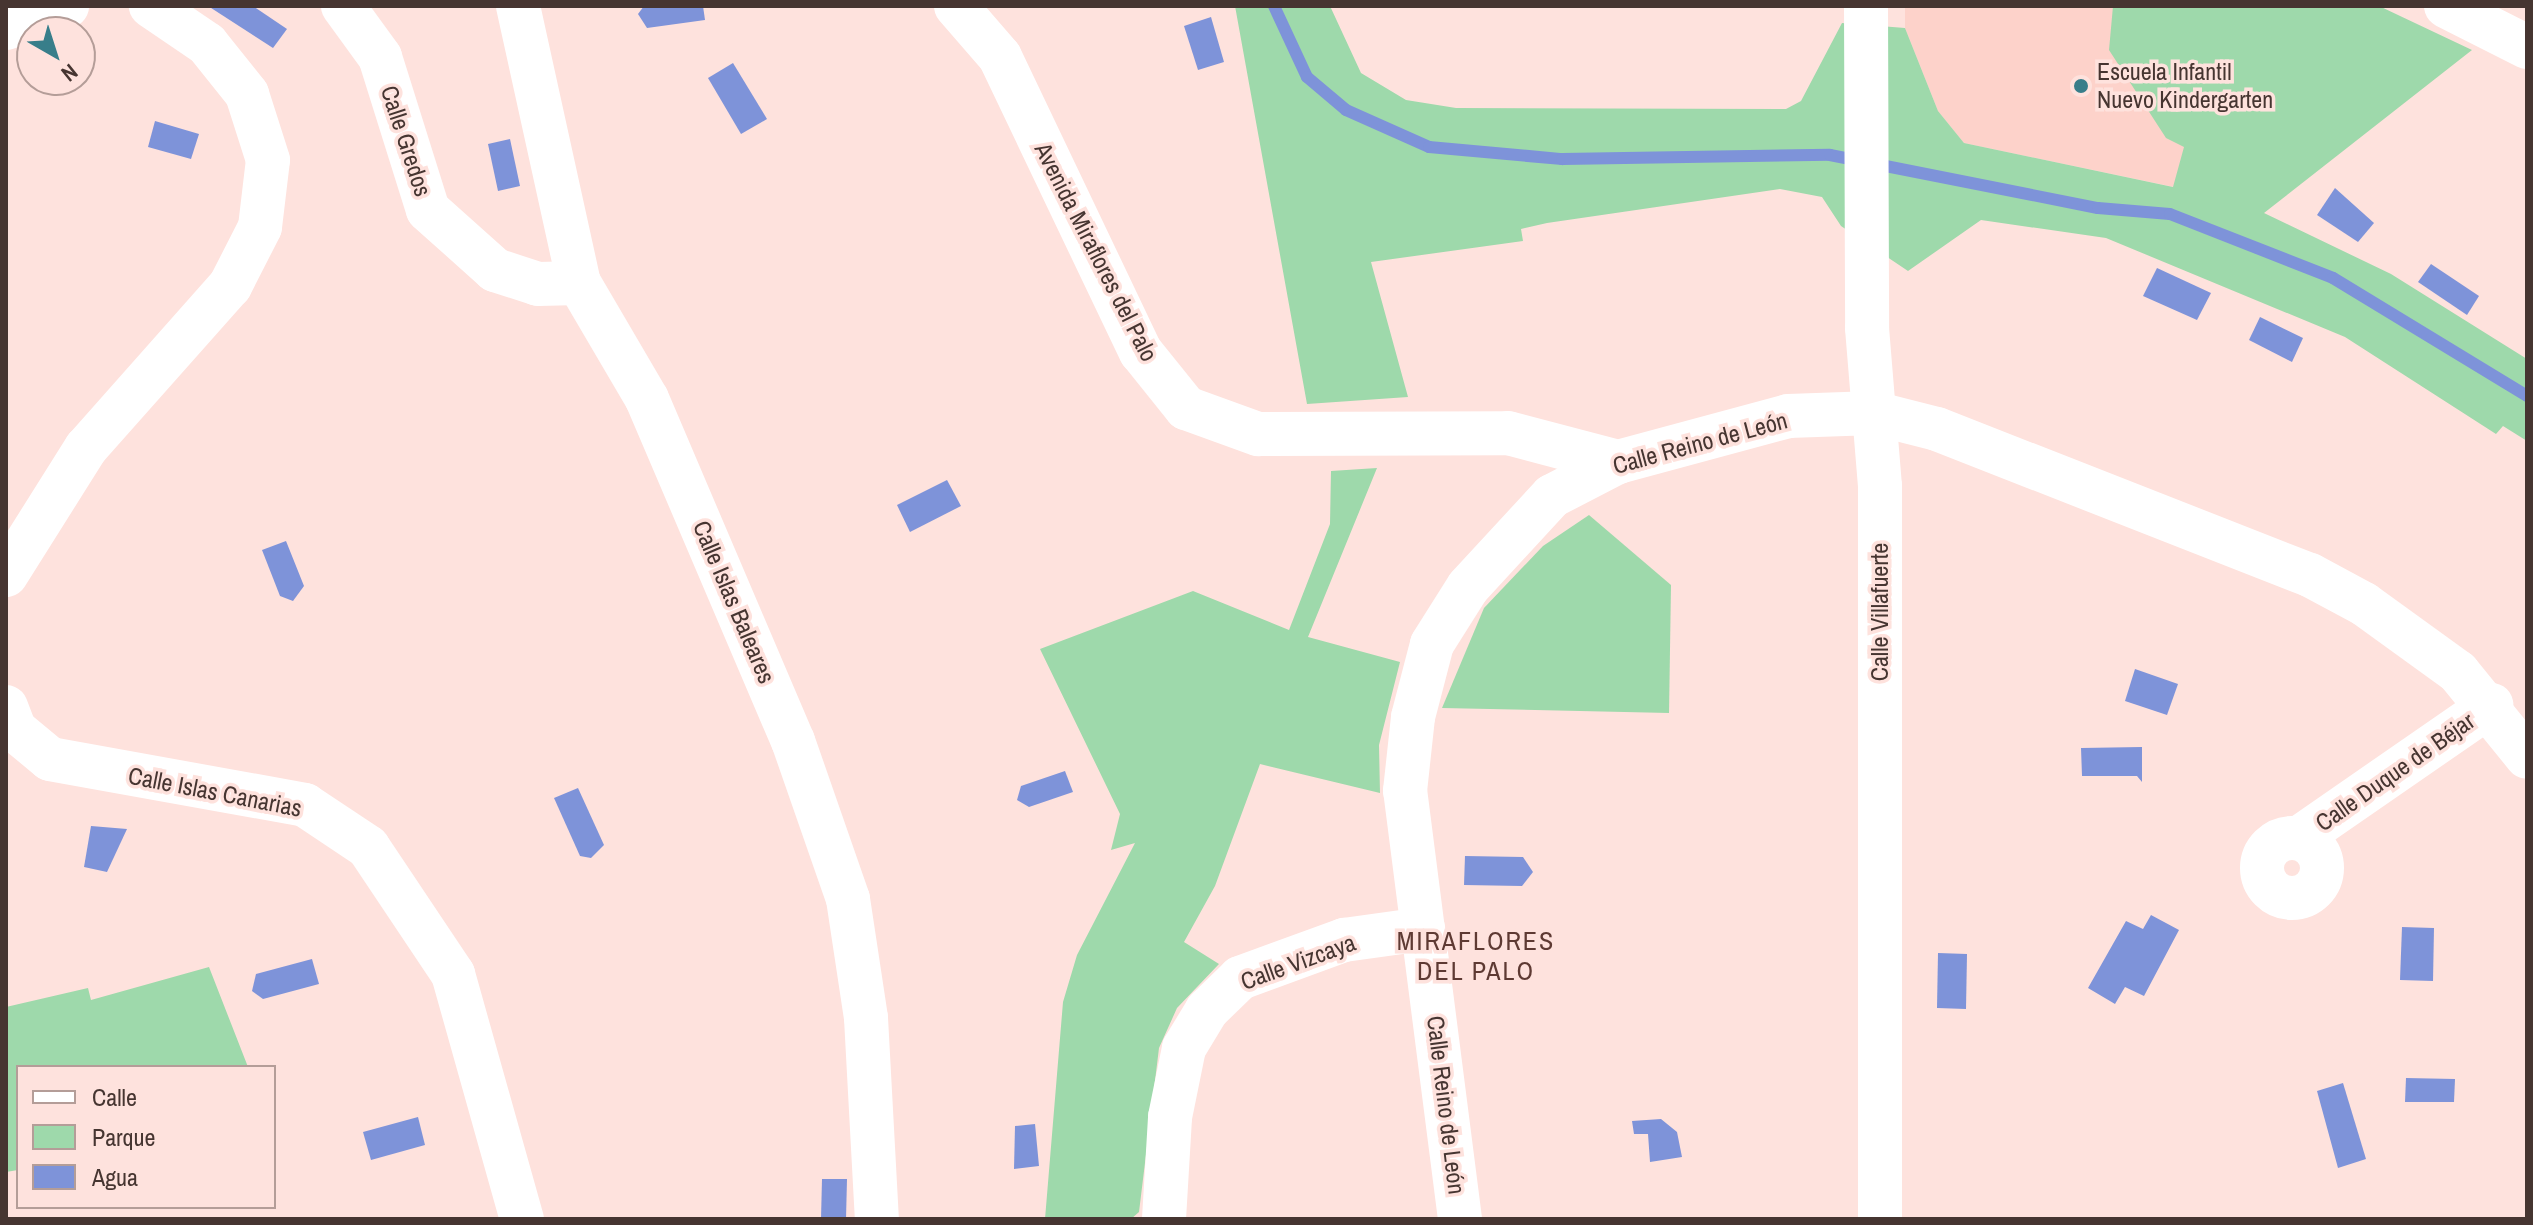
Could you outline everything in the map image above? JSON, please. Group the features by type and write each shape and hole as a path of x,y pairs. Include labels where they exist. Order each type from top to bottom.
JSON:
{"street":[{"path":"6,28 67,6"},
{"path":"6,575 86,448 230,286 260,227 268,160 247,94 207,44 151,6"},
{"name":"Calle Gredos","path":"343,6 380,57 428,210 495,270 538,284 579,283"},
{"name":"Calle Islas Baleares","path":"518,6 579,283 647,399 822,814 848,899 866,1018 877,1219"},
{"name":"Avenida Miraflores del Palo","path":"956,6 1000,57 1141,352 1186,408 1258,434 1508,433 1618,462"},
{"path":"2446,6 2527,47"},
{"name":"Calle Villafuerte","path":"1865,16 1865,242 1874,413 1880,1219"},
{"name":"Calle Reino de León","path":"1460,1219 1405,791 1413,717 1432,644 1468,587 1552,496 1618,462 1788,416 1874,413 2094,487 2310,575 2416,635 2491,705 2527,757"},
{"name":"Calle Duque de Béjar","path":"2299,838 2491,705"},
{"name":"Calle Islas Canarias","path":"6,707 15,730 50,759 305,805 368,847 453,974 522,1219"},
{"name":"Calle Vizcaya","path":"1164,1219 1173,1103 1184,1048 1207,1010 1240,978 1344,940 1423,929"}],"shaded area":[{"name":"Escuela Infantil Nuevo Kindergarten","path":"1905,6 2272,6 2174,187 1964,143 1938,111 1905,28"}],"green space":[{"path":"1235,6 1330,6 1361,73 1406,100 1456,108 1786,109 1801,101 1842,23 1905,28 1938,111 1964,143 2173,187 2184,147 2166,138 2109,50 2113,6 2379,6 2472,50 2264,213 2391,274 2527,359 2527,441 2503,426 2496,434 2345,337 2106,238 1981,220 1908,271 1841,226 1822,197 1780,189 1547,223 1521,229 1523,241 1371,262 1408,397 1307,404"},
{"path":"1377,468 1308,637 1400,662 1379,745 1380,793 1260,764 1215,886 1184,942 1219,964 1177,1008 1159,1048 1139,1212 1131,1219 1045,1219 1063,1002 1077,955 1135,843 1111,850 1120,814 1040,649 1193,591 1289,630 1330,524 1331,471"},
{"path":"1589,515 1671,585 1669,713 1442,708 1484,608 1543,546"},
{"path":"209,967 247,1065 16,1065 16,1170 6,1172 6,1007 88,988 91,1000"}],"water":[{"path":"208,6 253,6 287,29 273,48"},
{"path":"644,6 703,6 705,20 647,28 638,14"},
{"path":"1211,17 1224,62 1198,70 1184,26"},
{"path":"733,63 767,119 741,134 708,78"},
{"path":"155,121 199,134 191,159 148,147"},
{"path":"510,139 520,186 498,191 488,144"},
{"path":"2335,188 2374,223 2358,242 2317,215"},
{"path":"2431,264 2479,296 2467,315 2418,282"},
{"path":"2157,268 2211,293 2197,320 2143,296"},
{"path":"2260,317 2303,338 2292,362 2249,340"},
{"path":"947,480 961,506 910,532 897,505"},
{"path":"286,541 304,586 293,601 280,596 262,550"},
{"path":"2135,669 2178,684 2167,715 2125,701"},
{"path":"2142,747 2142,782 2137,776 2082,776 2081,748"},
{"path":"1065,771 1073,792 1029,807 1017,800 1021,786"},
{"path":"578,788 604,845 591,858 580,856 554,798"},
{"path":"91,826 127,829 107,872 84,867"},
{"path":"1465,856 1523,857 1533,872 1522,886 1464,885"},
{"path":"2151,915 2179,930 2144,996 2125,987 2115,1004 2088,988 2126,921 2143,929"},
{"path":"2402,927 2434,928 2433,981 2400,980"},
{"path":"1938,953 1967,954 1966,1009 1937,1008"},
{"path":"312,959 319,984 263,999 252,991 256,974"},
{"path":"2406,1078 2455,1079 2454,1102 2405,1102"},
{"path":"2343,1083 2366,1159 2338,1168 2317,1091"},
{"path":"418,1117 425,1145 371,1160 363,1132"},
{"path":"1661,1119 1677,1132 1682,1157 1650,1162 1648,1134 1634,1134 1632,1121"},
{"path":"1035,1124 1039,1166 1014,1169 1015,1126"},
{"path":"822,1179 847,1179 846,1219 821,1219"}],"waterway":[{"path":"1274,6 1307,77 1346,110 1429,147 1562,159 1830,155 2098,208 2170,214 2333,278 2527,396"}],"place":[{"name":"Escuela Infantil Nuevo Kindergarten","path":"2081,86"}],"district":[{"name":"MIRAFLORES DEL PALO","path":"1476,956"}]}
